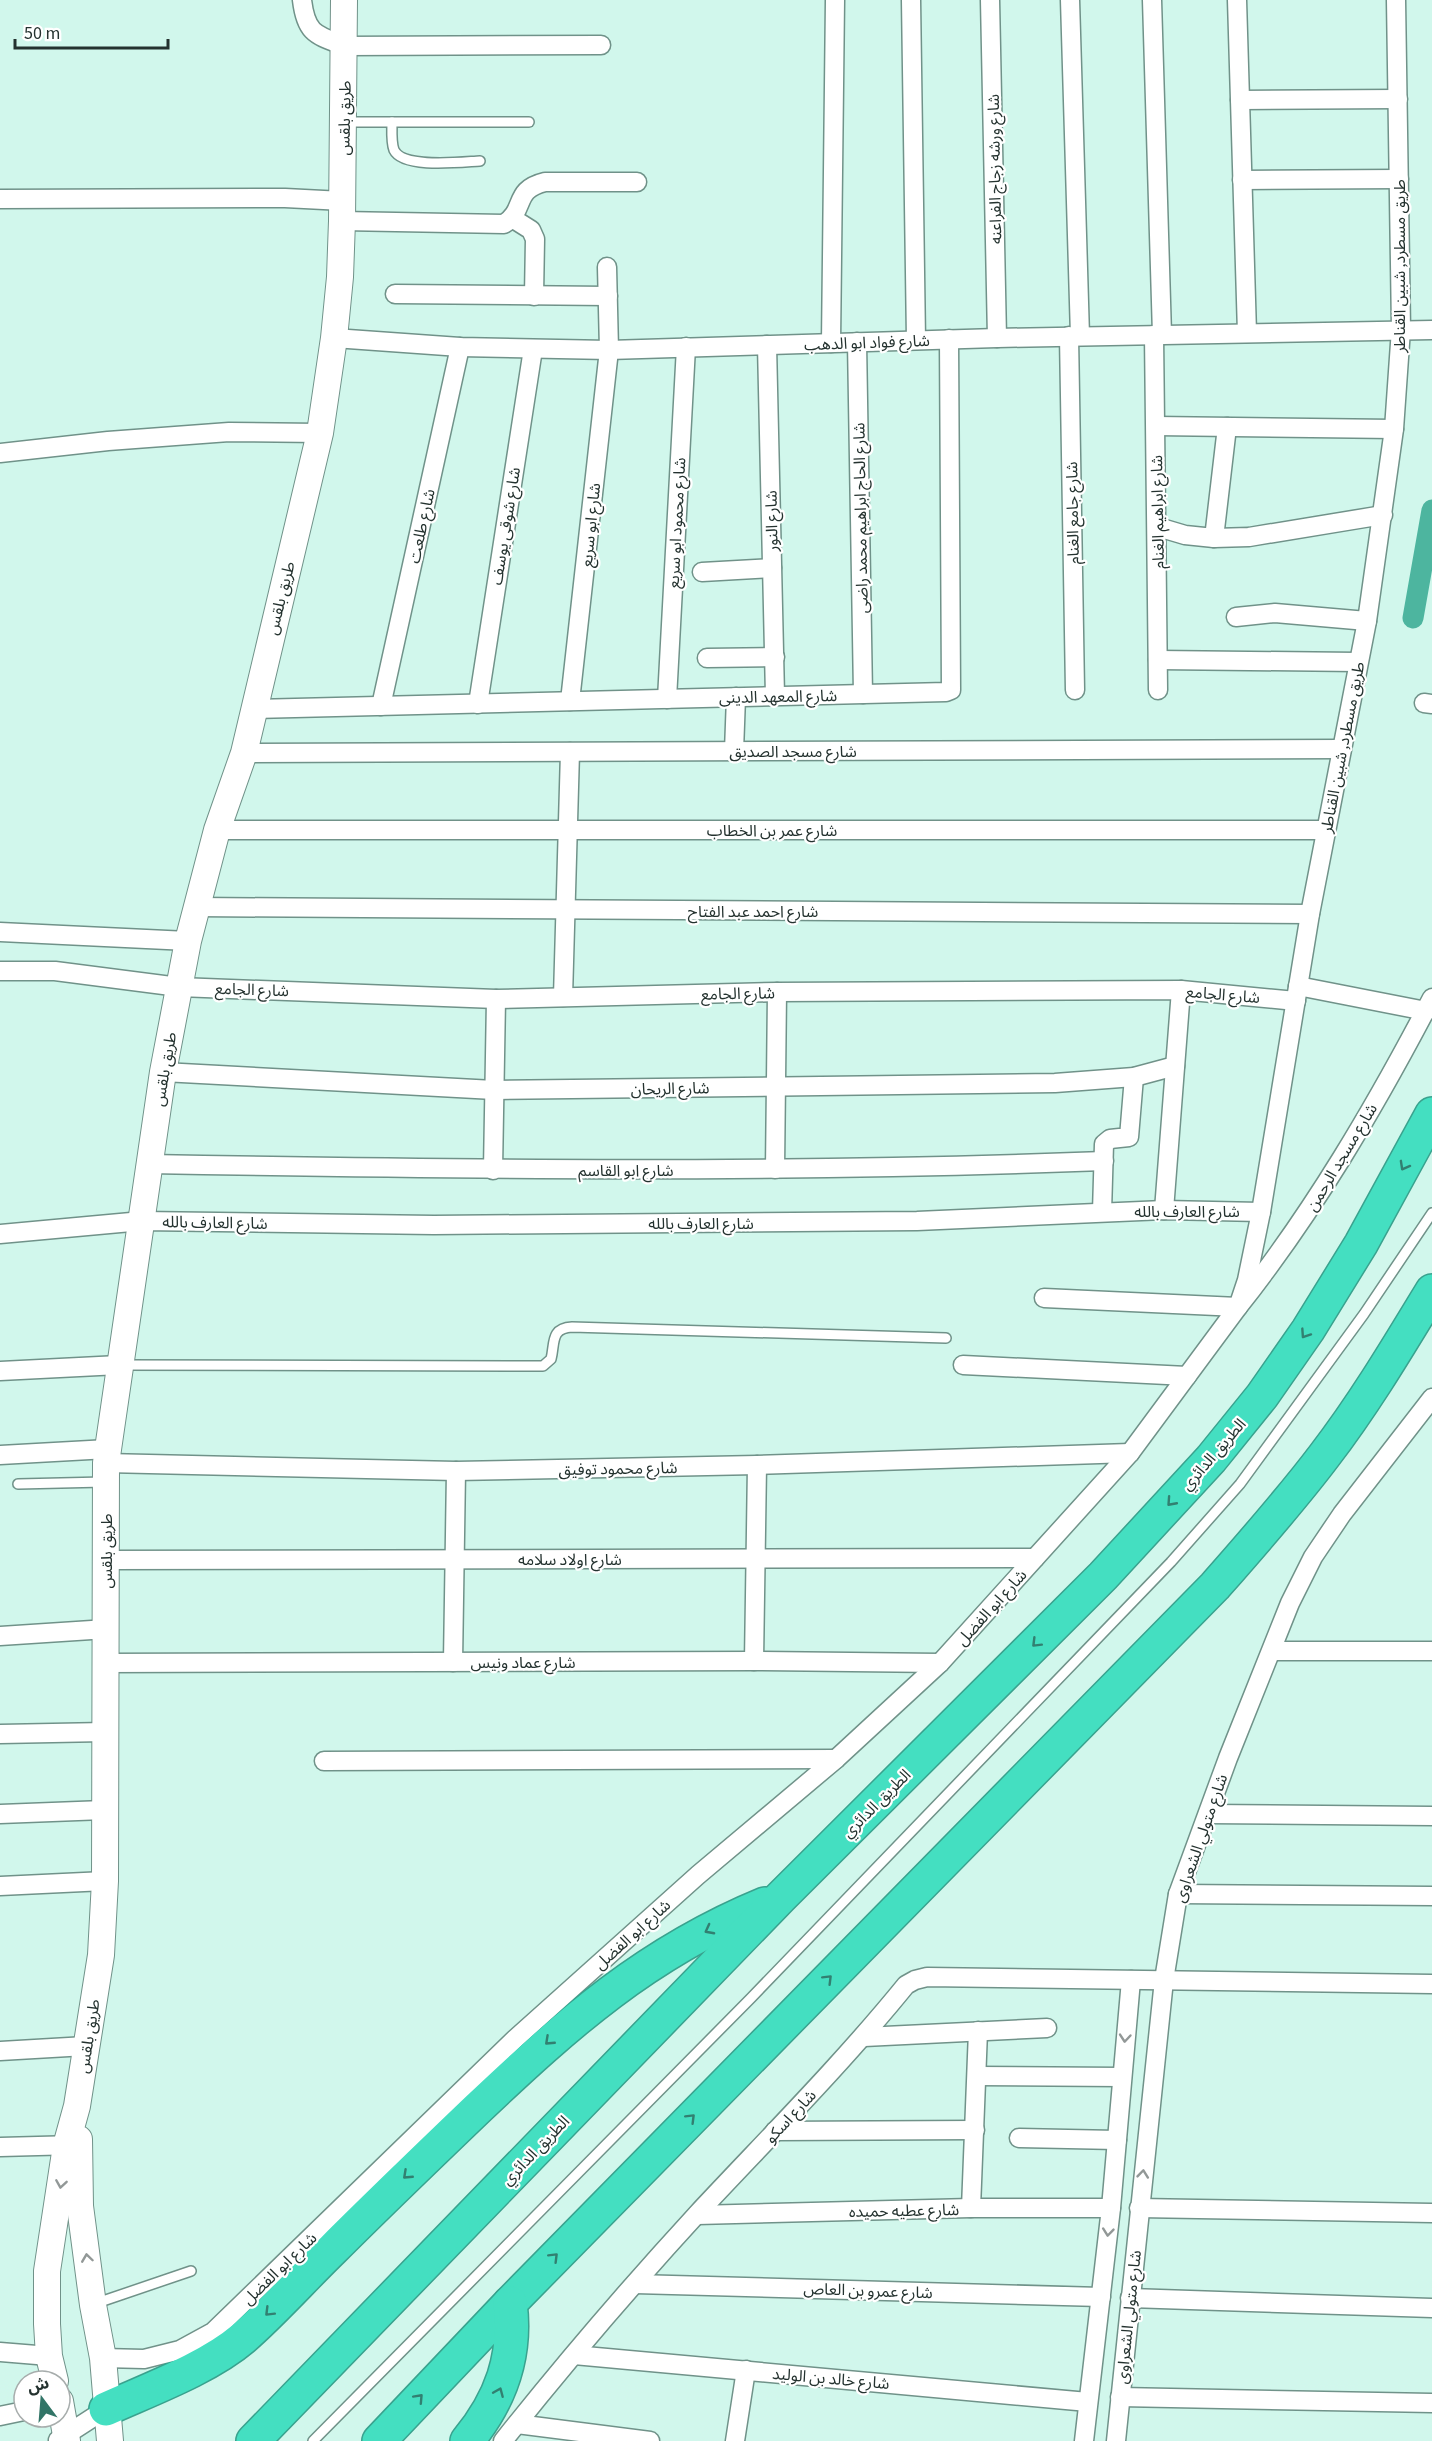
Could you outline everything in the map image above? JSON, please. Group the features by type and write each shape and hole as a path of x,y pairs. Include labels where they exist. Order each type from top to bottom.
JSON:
{"highway":[{"name":"الطريق الدائري","path":"257,2437 781,1897 1103,1576 1211,1459 1262,1396 1308,1330 1361,1244 1432,1114"},
{"path":"379,2441 510,2303 1215,1586 1324,1456 1373,1386 1432,1291"},
{"path":"108,2425 242,2339 391,2191 546,2044 589,2007 649,1964 681,1945 738,1915 781,1897"},
{"path":"467,2441 495,2402 508,2368 512,2336 510,2303"}],"main road":[{"name":"طريق بلقس","path":"73,2145 101,1955 105,1881 107,1465 119,1365 163,1072 188,941 217,830 244,753 320,433 334,338 343,211 344,0"},
{"path":"73,2145 93,2305 103,2358 108,2425"},
{"path":"52,2369 47,2324 47,2271 73,2145"}],"street":[{"path":"302,0 309,26 316,35 345,46 601,45"},
{"path":"831,343 834,0"},
{"path":"911,0 916,340"},
{"name":"شارع ورشه زجاج الفراعنه","path":"990,0 997,338"},
{"name":"شارع جامع الغنام","path":"1070,0 1075,336 1075,690"},
{"name":"شارع ابراهيم الغنام","path":"1152,0 1158,335 1156,426 1158,690"},
{"path":"1237,0 1247,333"},
{"name":"طريق مسطرد, شبين القناطر","path":"1130,1453 1238,1307 1247,1280 1261,1212 1310,914 1367,621 1394,429 1401,329 1396,0"},
{"path":"1240,100 1398,99"},
{"path":"1242,180 1399,179"},
{"path":"0,199 285,198 343,211 504,224 512,218 523,193 533,185 545,182 637,182"},
{"path":"512,218 531,230 535,239 534,296"},
{"name":"شارع ابو سريع","path":"570,701 609,350 607,267"},
{"path":"395,294 608,296"},
{"name":"شارع فواد ابو الدهب","path":"334,338 460,347 609,350 949,339 1432,330"},
{"name":"شارع المعهد الدينى","path":"253,709 946,692 951,690 949,339"},
{"name":"شارع الحاج ابراهيم محمد راضى","path":"857,342 863,694"},
{"name":"شارع النور","path":"767,345 775,696"},
{"name":"شارع طلعت","path":"381,706 460,347"},
{"name":"شارع محمود ابو سريع","path":"667,699 686,347"},
{"name":"شارع شوقى يوسف","path":"478,704 533,349"},
{"path":"1156,426 1394,429"},
{"path":"1214,538 1227,427"},
{"path":"0,453 217,433 320,433"},
{"path":"1158,527 1185,535 1214,538 1249,537 1383,515"},
{"path":"702,572 772,568"},
{"path":"1236,617 1275,613 1367,621"},
{"path":"707,658 775,657"},
{"path":"1158,660 1358,662"},
{"path":"734,751 736,697"},
{"name":"شارع مسجد الصديق","path":"244,753 1341,749"},
{"path":"563,997 570,752"},
{"name":"شارع عمر بن الخطاب","path":"217,830 1326,830"},
{"name":"شارع احمد عبد الفتاح","path":"196,907 1310,914"},
{"path":"0,932 188,941"},
{"name":"شارع الجامع","path":"0,971 55,971 179,987 496,999 777,992 1181,990 1297,994 1429,1005"},
{"path":"1164,1210 1181,990"},
{"path":"775,1169 777,992"},
{"path":"493,1170 496,999"},
{"name":"شارع مسجد الرحمن","path":"1238,1307 1278,1257 1316,1201 1429,1005"},
{"name":"شارع الريحان","path":"163,1072 494,1090 1055,1083 1134,1077 1175,1066"},
{"path":"1102,1212 1106,1141 1129,1137 1134,1077"},
{"name":"شارع ابو القاسم","path":"149,1164 493,1170 926,1168 1104,1161"},
{"name":"شارع العارف بالله","path":"0,1234 142,1221 434,1225 917,1221 1164,1210 1261,1212"},
{"path":"1044,1298 1238,1307"},
{"path":"0,1371 119,1365"},
{"path":"963,1365 1187,1376"},
{"name":"شارع متولي الشعراوى","path":"1116,2441 1164,1980 1179,1894 1228,1758 1290,1603 1313,1557 1342,1514 1432,1398"},
{"name":"شارع محمود توفيق","path":"0,1455 107,1465 456,1471 757,1465 1130,1453"},
{"name":"شارع ابو الفضل","path":"103,2358 144,2359 180,2350 213,2332 515,2039 698,1875 836,1759 940,1664 1130,1453"},
{"path":"754,1661 757,1465"},
{"path":"453,1662 456,1471"},
{"name":"شارع اولاد سلامه","path":"105,1560 1035,1558"},
{"path":"0,1636 107,1629"},
{"path":"1272,1651 1432,1651"},
{"name":"شارع عماد ونيس","path":"106,1663 754,1661 940,1664"},
{"path":"0,1734 105,1732"},
{"path":"324,1761 836,1759"},
{"path":"0,1814 104,1810"},
{"path":"1208,1814 1432,1816"},
{"path":"0,1886 105,1881"},
{"path":"1179,1894 1432,1896"},
{"name":"شارع اسكو","path":"503,2441 635,2284 864,2037 906,1986 915,1980 927,1977 1432,1984"},
{"name":"شارع متولي الشعراوى","path":"1084,2441 1111,2208 1131,1980"},
{"path":"864,2037 1047,2028"},
{"path":"971,2208 978,2031"},
{"path":"0,2051 86,2046"},
{"path":"977,2076 1122,2077"},
{"path":"775,2131 975,2130"},
{"path":"1019,2138 1117,2140"},
{"path":"0,2147 73,2145"},
{"name":"شارع عطيه حميده","path":"697,2215 971,2208 1111,2208"},
{"path":"1139,2208 1432,2212"},
{"name":"شارع عمرو بن العاص","path":"635,2284 1101,2297"},
{"path":"1130,2298 1432,2308"},
{"path":"0,2352 49,2356"},
{"name":"شارع خالد بن الوليد","path":"574,2355 1088,2402"},
{"path":"735,2441 746,2370"},
{"path":"1120,2397 1432,2403"},
{"path":"517,2424 650,2441"},
{"path":"63,2439 108,2425"}],"lane":[{"path":"344,122 529,122"},
{"path":"392,122 394,149 402,158 415,162 480,161"},
{"path":"313,2441 751,1998 1171,1562 1247,1475 1364,1314 1432,1213"},
{"path":"119,1365 543,1366 551,1359 552,1343 556,1333 566,1327 946,1338"},
{"path":"18,1485 107,1465"},
{"path":"93,2305 191,2271"}],"waterway":[{"path":"1413,618 1432,510"}]}
